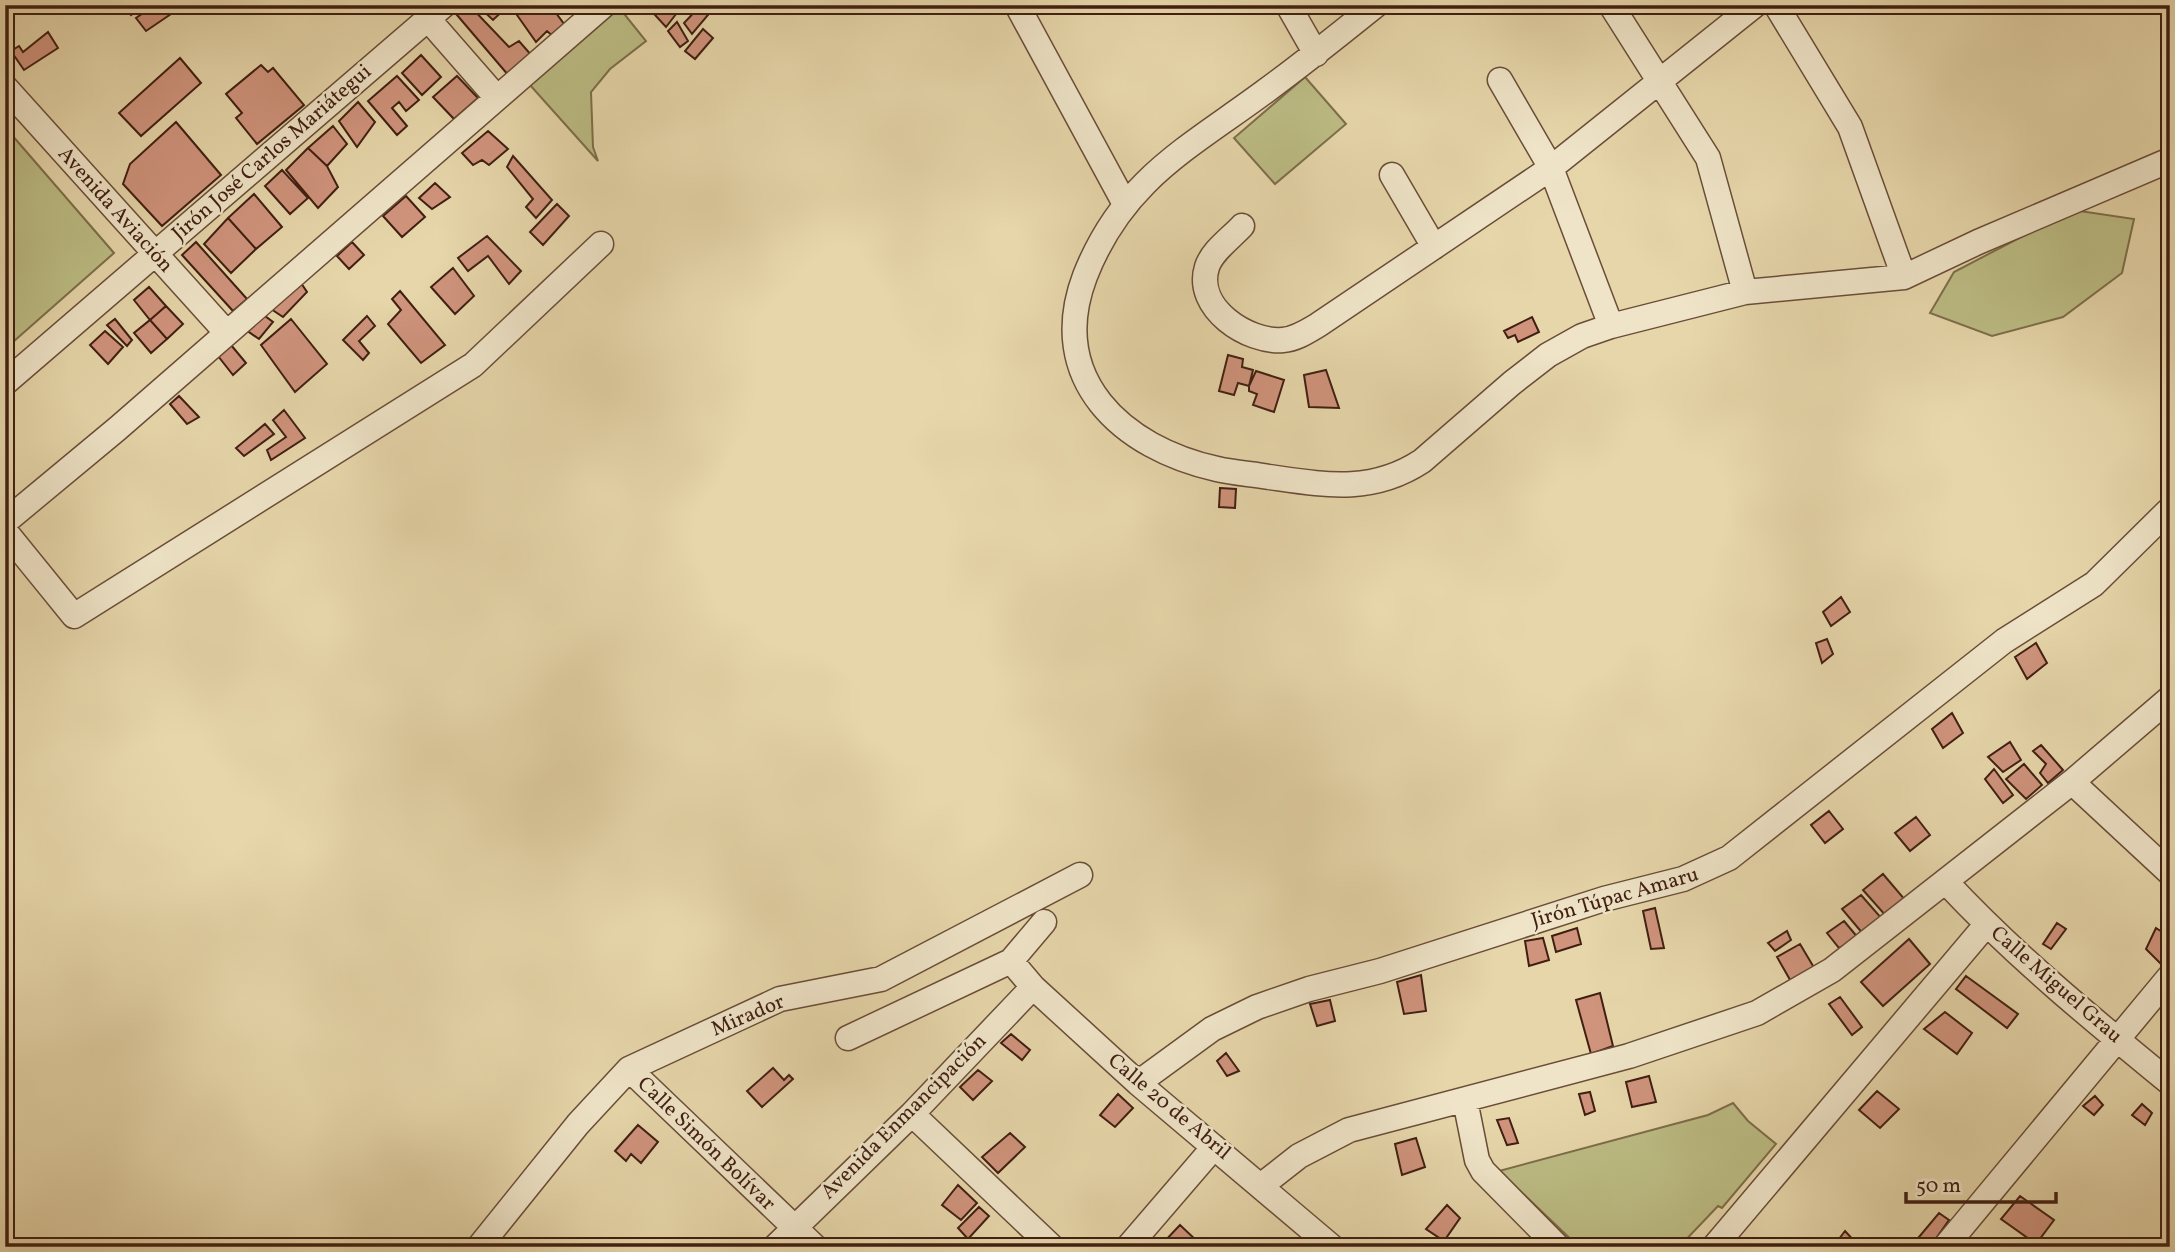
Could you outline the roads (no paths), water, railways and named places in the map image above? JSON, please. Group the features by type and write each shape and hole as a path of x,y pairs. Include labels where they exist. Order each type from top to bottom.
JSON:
{"street":[{"path":"5,522 117,429 604,5"},
{"path":"1017,5 1125,204"},
{"path":"1288,5 1315,54"},
{"path":"1376,5 1315,54 1180,150 1125,204 1100,243 1077,304 1075,336 1079,360 1094,395 1124,429 1161,449 1215,469 1335,487 1389,479 1422,461 1548,355 1611,326 1745,292 1903,278 1978,242 2170,160"},
{"path":"1611,5 1708,158 1745,292"},
{"path":"1242,226 1210,260 1206,271 1211,298 1235,327 1252,336 1269,340 1290,339 1318,325 1551,168 1755,5"},
{"path":"1776,5 1850,127 1903,278"},
{"path":"436,12 497,98"},
{"name":"Jirón José Carlos Mariátegui","path":"5,383 436,12"},
{"path":"1500,80 1551,168 1611,326"},
{"name":"Avenida Aviación","path":"5,87 226,332"},
{"path":"1392,175 1434,247"},
{"path":"5,531 74,616 473,366 601,244"},
{"name":"Jirón Túpac Amaru","path":"1138,1083 1212,1029 1257,1007 1309,989 1380,971 1604,899 1683,879 1730,858 2004,641 2094,584 2170,509"},
{"path":"1262,1185 1300,1156 1340,1134 1629,1056 1758,1013 1832,970 2072,782 2170,698"},
{"path":"2072,782 2170,873"},
{"name":"Mirador","path":"479,1247 578,1124 629,1069 780,999 881,979 1080,875"},
{"name":"Calle Miguel Grau","path":"1946,882 1986,925 2170,1083"},
{"path":"848,1038 1011,961 1044,922"},
{"path":"1714,1247 1986,925"},
{"name":"Calle 20 de Abril","path":"1011,961 1033,987 1138,1083 1262,1185 1332,1247"},
{"path":"1945,1247 2170,976"},
{"name":"Avenida Enmancipación","path":"775,1247 792,1227 912,1114 1033,987"},
{"name":"Calle Simón Bolívar","path":"629,1069 815,1247"},
{"path":"1465,1100 1477,1160 1483,1171 1558,1247"},
{"path":"912,1114 1052,1247"},
{"path":"1128,1247 1214,1147"}]}
